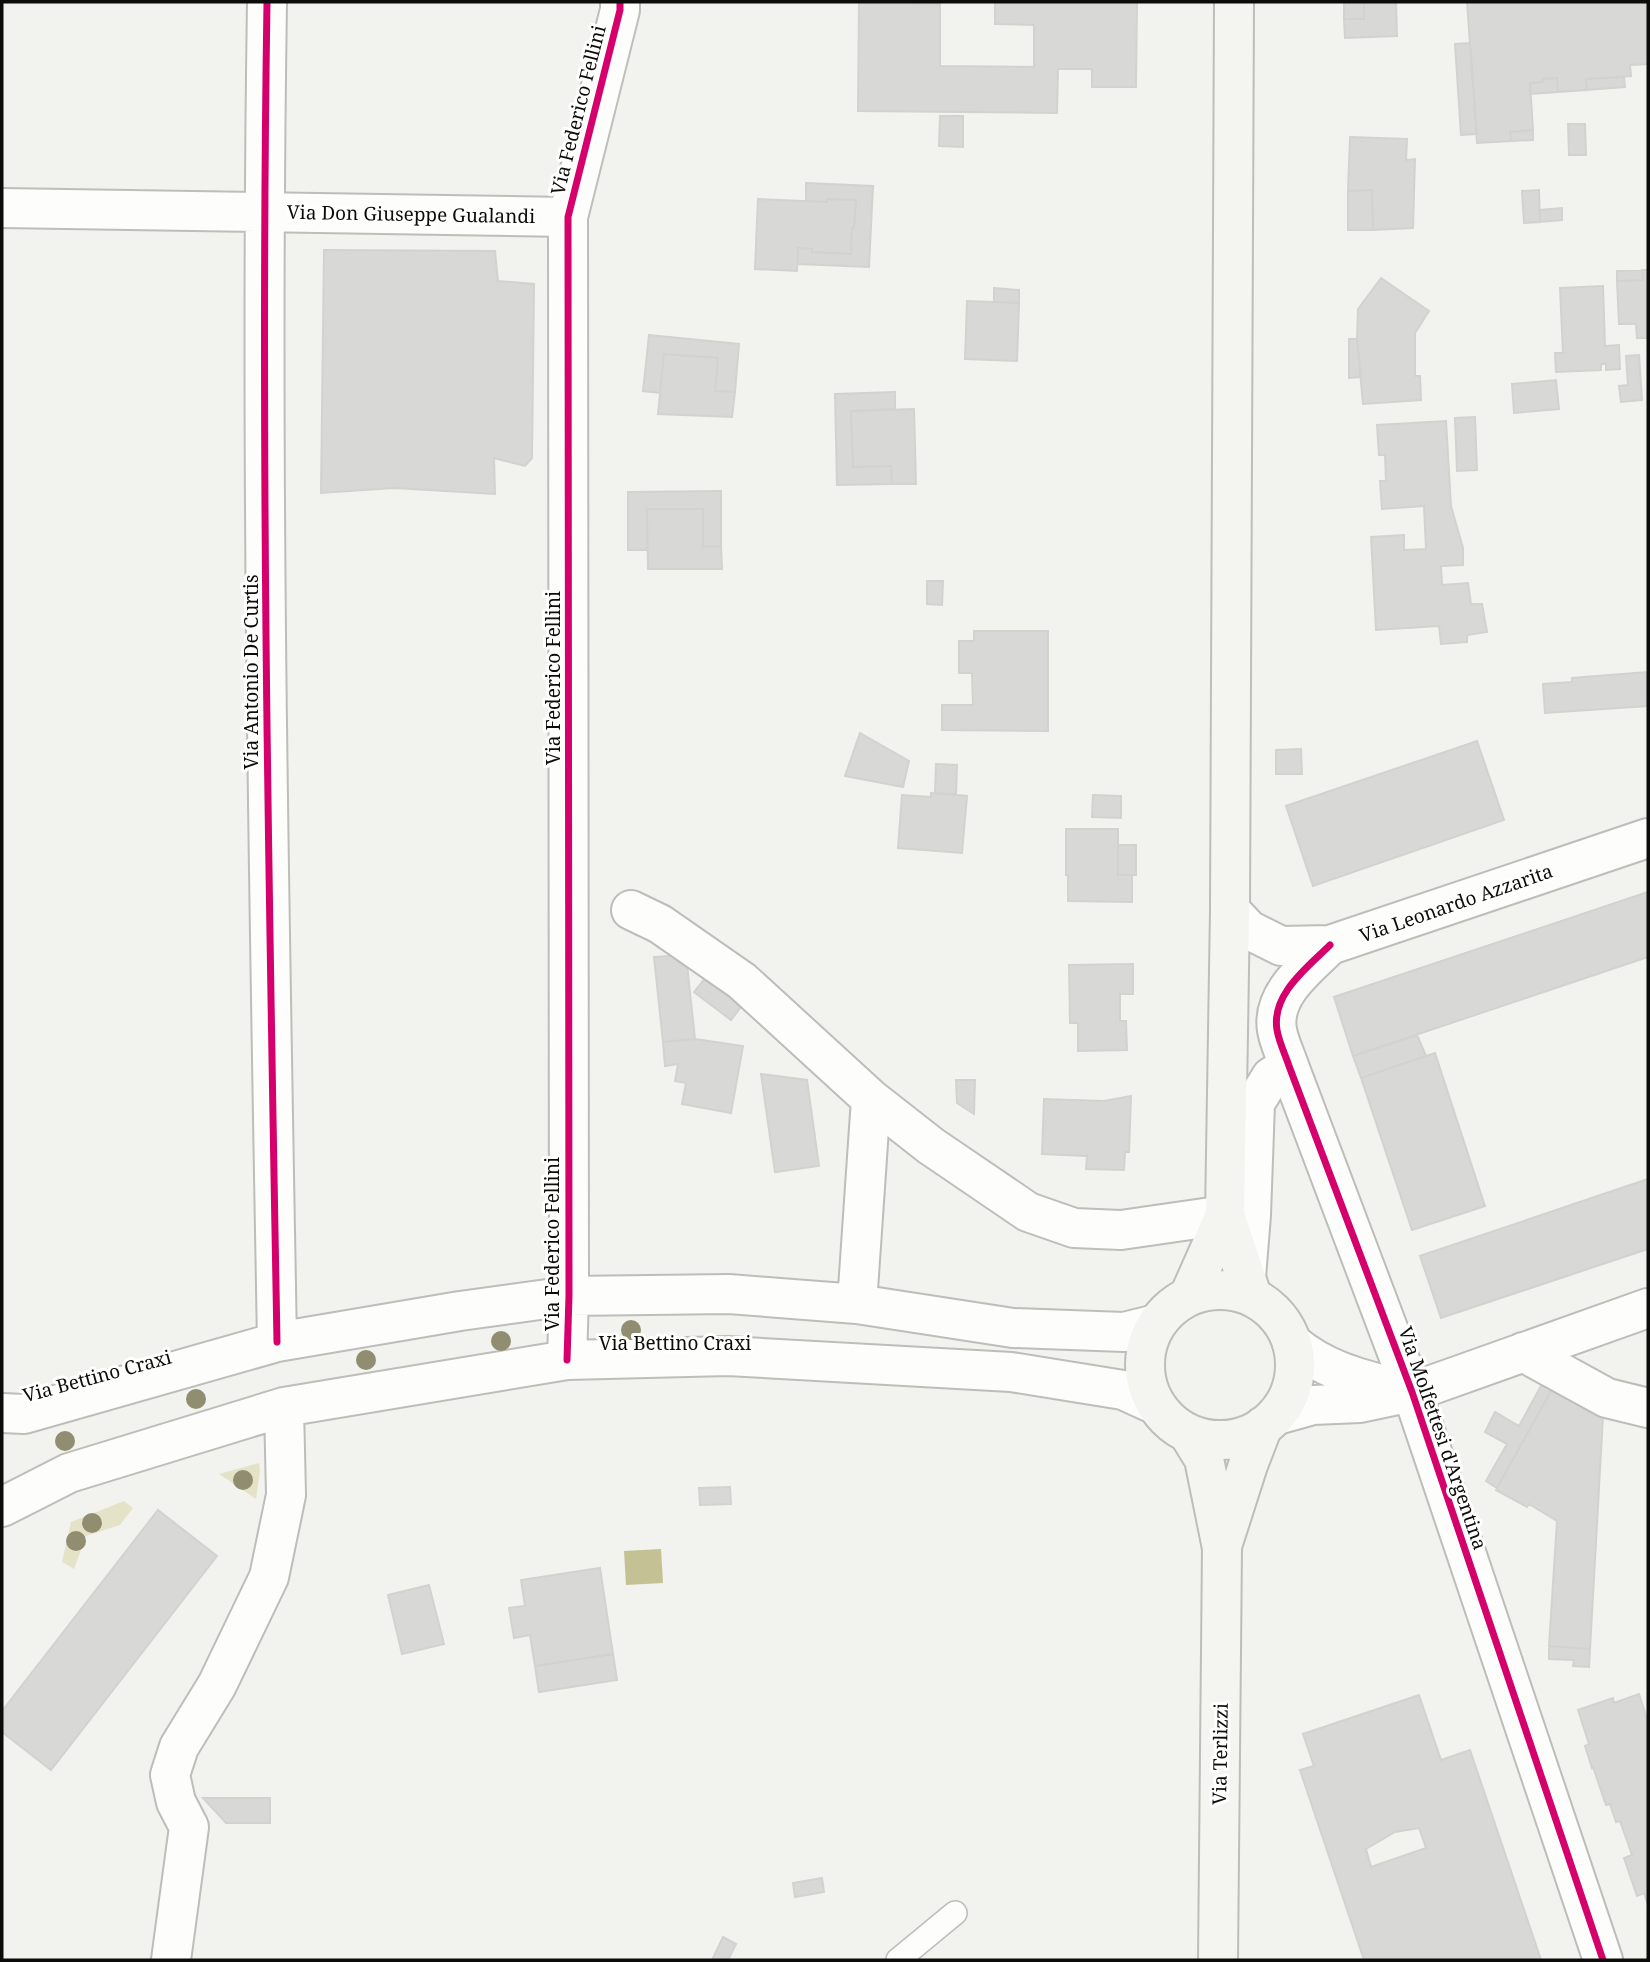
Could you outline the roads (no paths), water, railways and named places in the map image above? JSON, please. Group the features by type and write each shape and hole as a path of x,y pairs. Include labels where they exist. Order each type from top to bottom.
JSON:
{"main road":[{"path":"1234,2 1230,910 1225,1215 1249,1286 1284,1324 1293,1343 1295,1364 1292,1386 1270,1421 1251,1434 1209,1440 1188,1433 1170,1422 1156,1405 1147,1386 1144,1365 1147,1343 1156,1324 1171,1308 1189,1296 1209,1290 1231,1290 1249,1286"},
{"path":"1189,1296 1225,1215"},
{"name":"Via Terlizzi","path":"1222,1548 1248,1465 1270,1421"},
{"name":"Via Terlizzi","path":"1188,1433 1204,1460 1222,1548 1218,1960"}],"street":[{"name":"Via Antonio De Curtis","path":"267,2 263,211 268,864 277,1342"},
{"name":"Via Federico Fellini","path":"567,1360 568,217 620,2"},
{"name":"Via Don Giuseppe Gualandi","path":"2,208 568,217"},
{"name":"Via Leonardo Azzarita","path":"1230,910 1250,930 1281,946 1330,945 1648,838"},
{"path":"631,910 660,924 742,981 871,1099 931,1146 1028,1212 1074,1228 1121,1230 1225,1215"},
{"name":"Via Molfettesi d'Argentina","path":"1330,945 1298,977 1280,1000 1276,1028 1412,1392 1603,1960"},
{"path":"1249,1286 1255,1103 1271,1077 1289,1066"},
{"path":"857,1304 871,1099"},
{"name":"Via Bettino Craxi","path":"2,1412 24,1415 277,1342 460,1311 569,1296 729,1294 857,1304 1013,1328 1124,1332 1156,1324"},
{"path":"1270,1421 1313,1405 1360,1403 1412,1392 1648,1308"},
{"path":"1293,1343 1309,1357 1329,1368 1412,1392"},
{"path":"1523,1352 1607,1398 1648,1408"},
{"name":"Via Bettino Craxi","path":"2,1507 69,1473 285,1407 567,1360 728,1356 1011,1372 1123,1390 1156,1405"},
{"path":"171,1960 189,1827 176,1802 170,1775 179,1747 217,1685 269,1577 286,1495 285,1407"},
{"path":"2,1412 2,1435"}],"lane":[{"path":"898,1960 956,1913"}]}
